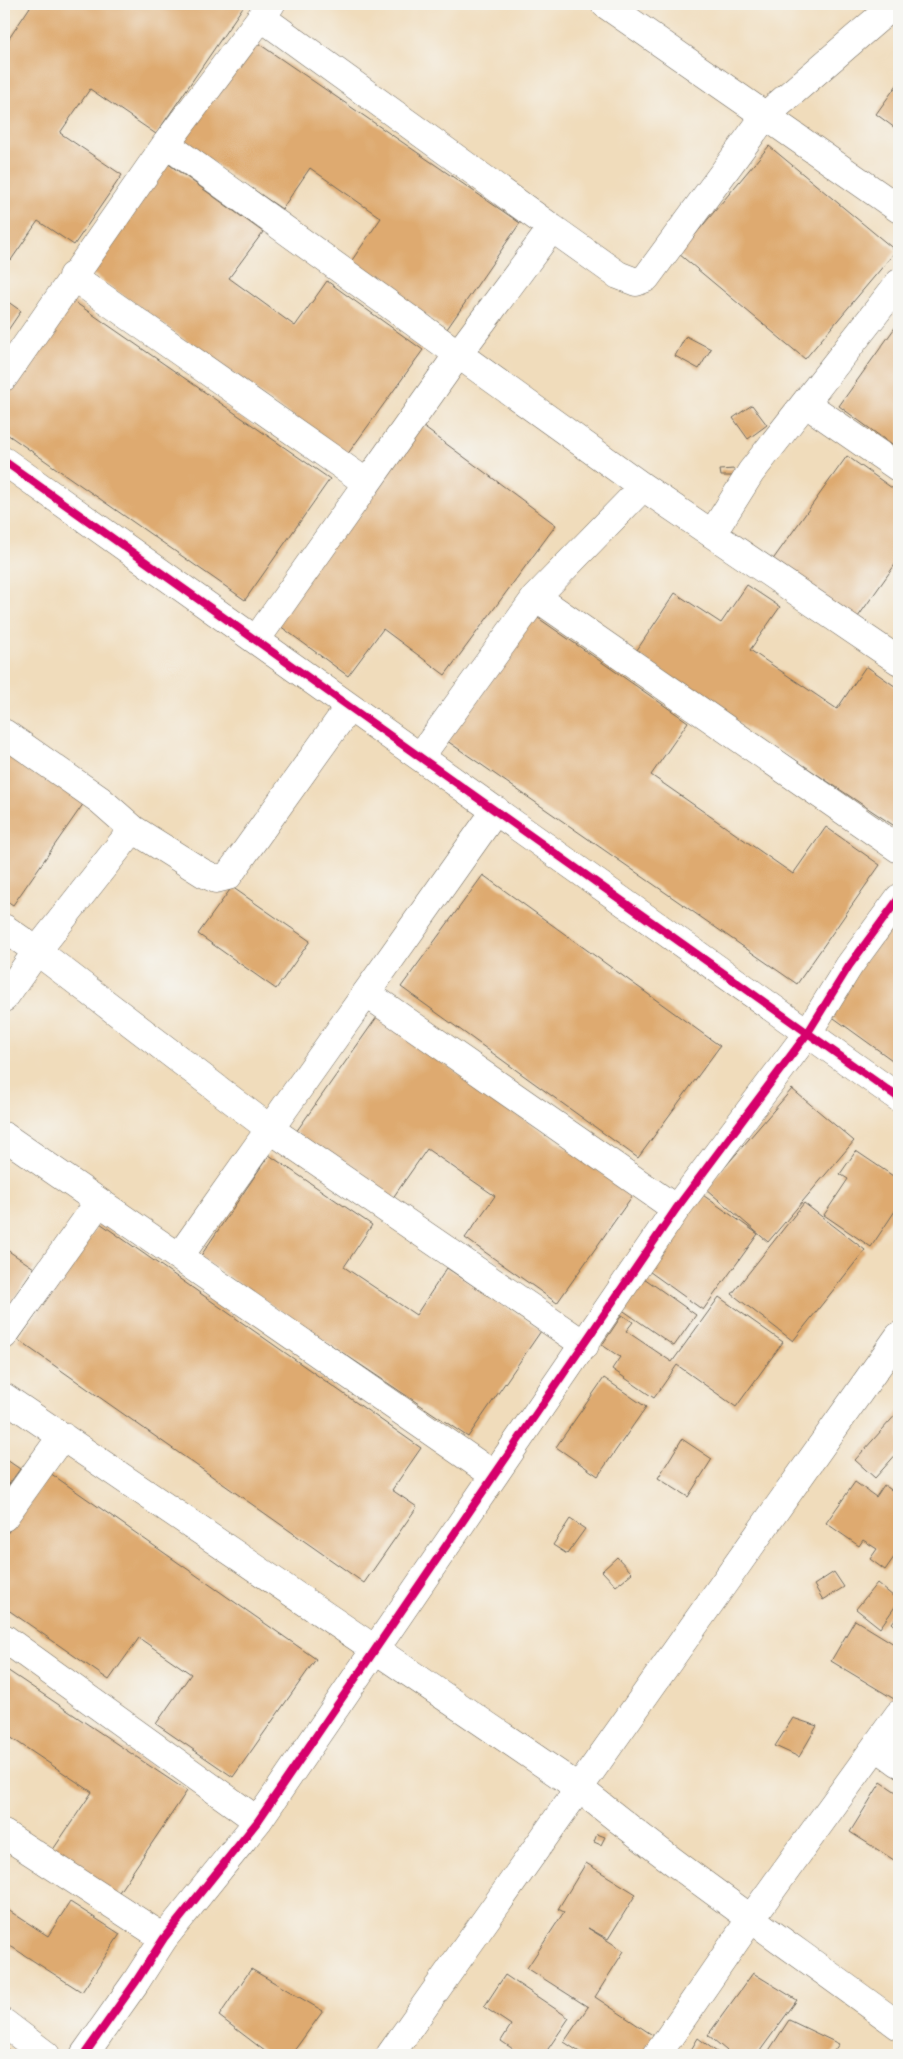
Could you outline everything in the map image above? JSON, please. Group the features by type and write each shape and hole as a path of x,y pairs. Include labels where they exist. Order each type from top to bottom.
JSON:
{"street":[{"path":"605,4 899,210"},
{"path":"4,377 72,276 166,144 266,10 552,228 618,275 636,282 646,278 765,116 895,4"},
{"path":"166,144 212,179 459,353 643,487 899,661"},
{"path":"256,640 459,353 552,228"},
{"path":"72,276 367,483"},
{"path":"712,534 751,472 899,283"},
{"path":"805,403 899,468"},
{"path":"4,461 899,1098"},
{"path":"420,756 536,597 643,487"},
{"path":"536,597 899,849"},
{"path":"4,733 100,800 133,829 204,873 216,878 228,876 349,707"},
{"path":"179,1257 496,810"},
{"path":"4,998 37,951 133,829"},
{"path":"84,2055 164,1938 258,1821 676,1209 807,1034 849,966 899,898"},
{"path":"4,928 37,951 270,1129 585,1344"},
{"path":"366,993 676,1209"},
{"path":"4,1136 494,1475"},
{"path":"4,1336 99,1202"},
{"path":"390,2055 899,1336"},
{"path":"4,1397 579,1788 658,1852 752,1917 899,2026"},
{"path":"4,1517 62,1436"},
{"path":"4,1638 258,1821"},
{"path":"657,2055 752,1917 899,1714"},
{"path":"876,1746 899,1763"},
{"path":"4,1834 164,1938"},
{"path":"4,2023 46,2055"}],"building":[{"path":"32,4 245,4 156,134 90,89 60,133 122,175 74,245 38,221 11,260 4,255 4,46"},
{"path":"249,37 520,223 447,329 350,263 381,218 310,168 282,209 179,139"},
{"path":"899,82 899,131 876,114"},
{"path":"769,146 896,251 805,359 679,254"},
{"path":"167,163 263,232 229,278 295,326 327,281 423,350 347,455 89,271"},
{"path":"66,296 330,479 245,600 4,432 4,385"},
{"path":"4,299 21,311 4,336"},
{"path":"899,322 899,450 839,406"},
{"path":"686,336 711,349 699,369 675,356"},
{"path":"752,405 767,425 748,439 733,418"},
{"path":"418,423 556,525 445,675 383,629 348,676 272,620"},
{"path":"847,456 899,493 899,559 853,624 769,565"},
{"path":"734,469 735,476 721,476 720,470"},
{"path":"747,585 780,607 750,650 837,709 866,666 899,689 899,829 635,653 675,593 721,623"},
{"path":"528,611 688,722 651,775 793,874 826,827 880,865 797,984 440,736"},
{"path":"4,742 86,800 13,905 4,899"},
{"path":"483,875 720,1046 638,1158 401,987"},
{"path":"232,887 310,941 276,989 198,934"},
{"path":"899,913 899,1065 827,1013"},
{"path":"377,1017 633,1195 557,1303 465,1238 495,1196 427,1149 392,1199 296,1132"},
{"path":"792,1089 854,1141 768,1242 706,1189"},
{"path":"856,1151 899,1180 899,1205 871,1247 824,1215 848,1179 840,1174"},
{"path":"269,1155 372,1225 344,1267 416,1315 447,1268 541,1331 468,1437 200,1257"},
{"path":"700,1193 758,1234 703,1310 646,1269"},
{"path":"804,1203 865,1250 793,1341 732,1294"},
{"path":"100,1223 421,1448 392,1490 417,1507 364,1583 18,1340"},
{"path":"4,1248 34,1268 4,1313"},
{"path":"644,1278 696,1315 674,1346 621,1309"},
{"path":"719,1297 783,1342 736,1407 677,1365 654,1398 612,1369 620,1357 602,1345 622,1315 633,1322 626,1331 672,1362"},
{"path":"604,1378 646,1407 598,1476 556,1447"},
{"path":"899,1411 899,1451 875,1478 855,1460"},
{"path":"682,1439 712,1459 688,1497 658,1478"},
{"path":"4,1458 20,1469 4,1491"},
{"path":"50,1473 316,1659 233,1777 156,1724 191,1674 139,1638 109,1680 4,1607 4,1538"},
{"path":"855,1482 876,1497 884,1485 899,1495 899,1503 895,1509 899,1512 899,1550 885,1570 870,1559 877,1549 863,1540 859,1546 826,1523"},
{"path":"570,1519 585,1529 567,1554 553,1545"},
{"path":"617,1557 632,1573 616,1586 602,1571"},
{"path":"834,1572 844,1587 823,1600 814,1585"},
{"path":"877,1583 899,1601 880,1628 856,1609"},
{"path":"899,1614 899,1629 892,1623"},
{"path":"855,1620 899,1647 899,1702 831,1661"},
{"path":"4,1668 187,1791 115,1898 50,1854 92,1792 7,1735 4,1741"},
{"path":"793,1718 817,1726 799,1757 775,1746"},
{"path":"881,1782 899,1794 899,1858 897,1862 850,1832"},
{"path":"597,1834 605,1837 601,1845 594,1842"},
{"path":"586,1863 636,1894 608,1939 588,1928 624,1951 595,1997 660,2040 650,2055 584,2055 564,2042 588,2007 527,1968 564,1912 558,1909"},
{"path":"70,1902 120,1934 82,1992 4,1942 4,1917 8,1910 48,1936"},
{"path":"251,1969 323,2011 291,2055 270,2055 219,2016"},
{"path":"753,1973 797,2000 757,2055 732,2055 708,2035"},
{"path":"505,1975 569,2018 544,2055 522,2055 501,2041 511,2025 484,2007"},
{"path":"789,2020 839,2044 831,2055 766,2055"},
{"path":"698,2038 721,2055 688,2055"},
{"path":"4,2047 16,2055 4,2055"}],"cycle path":[{"path":"4,461 899,1098"},
{"path":"84,2055 164,1938 258,1821 676,1209 807,1034 849,966 899,898"}]}
